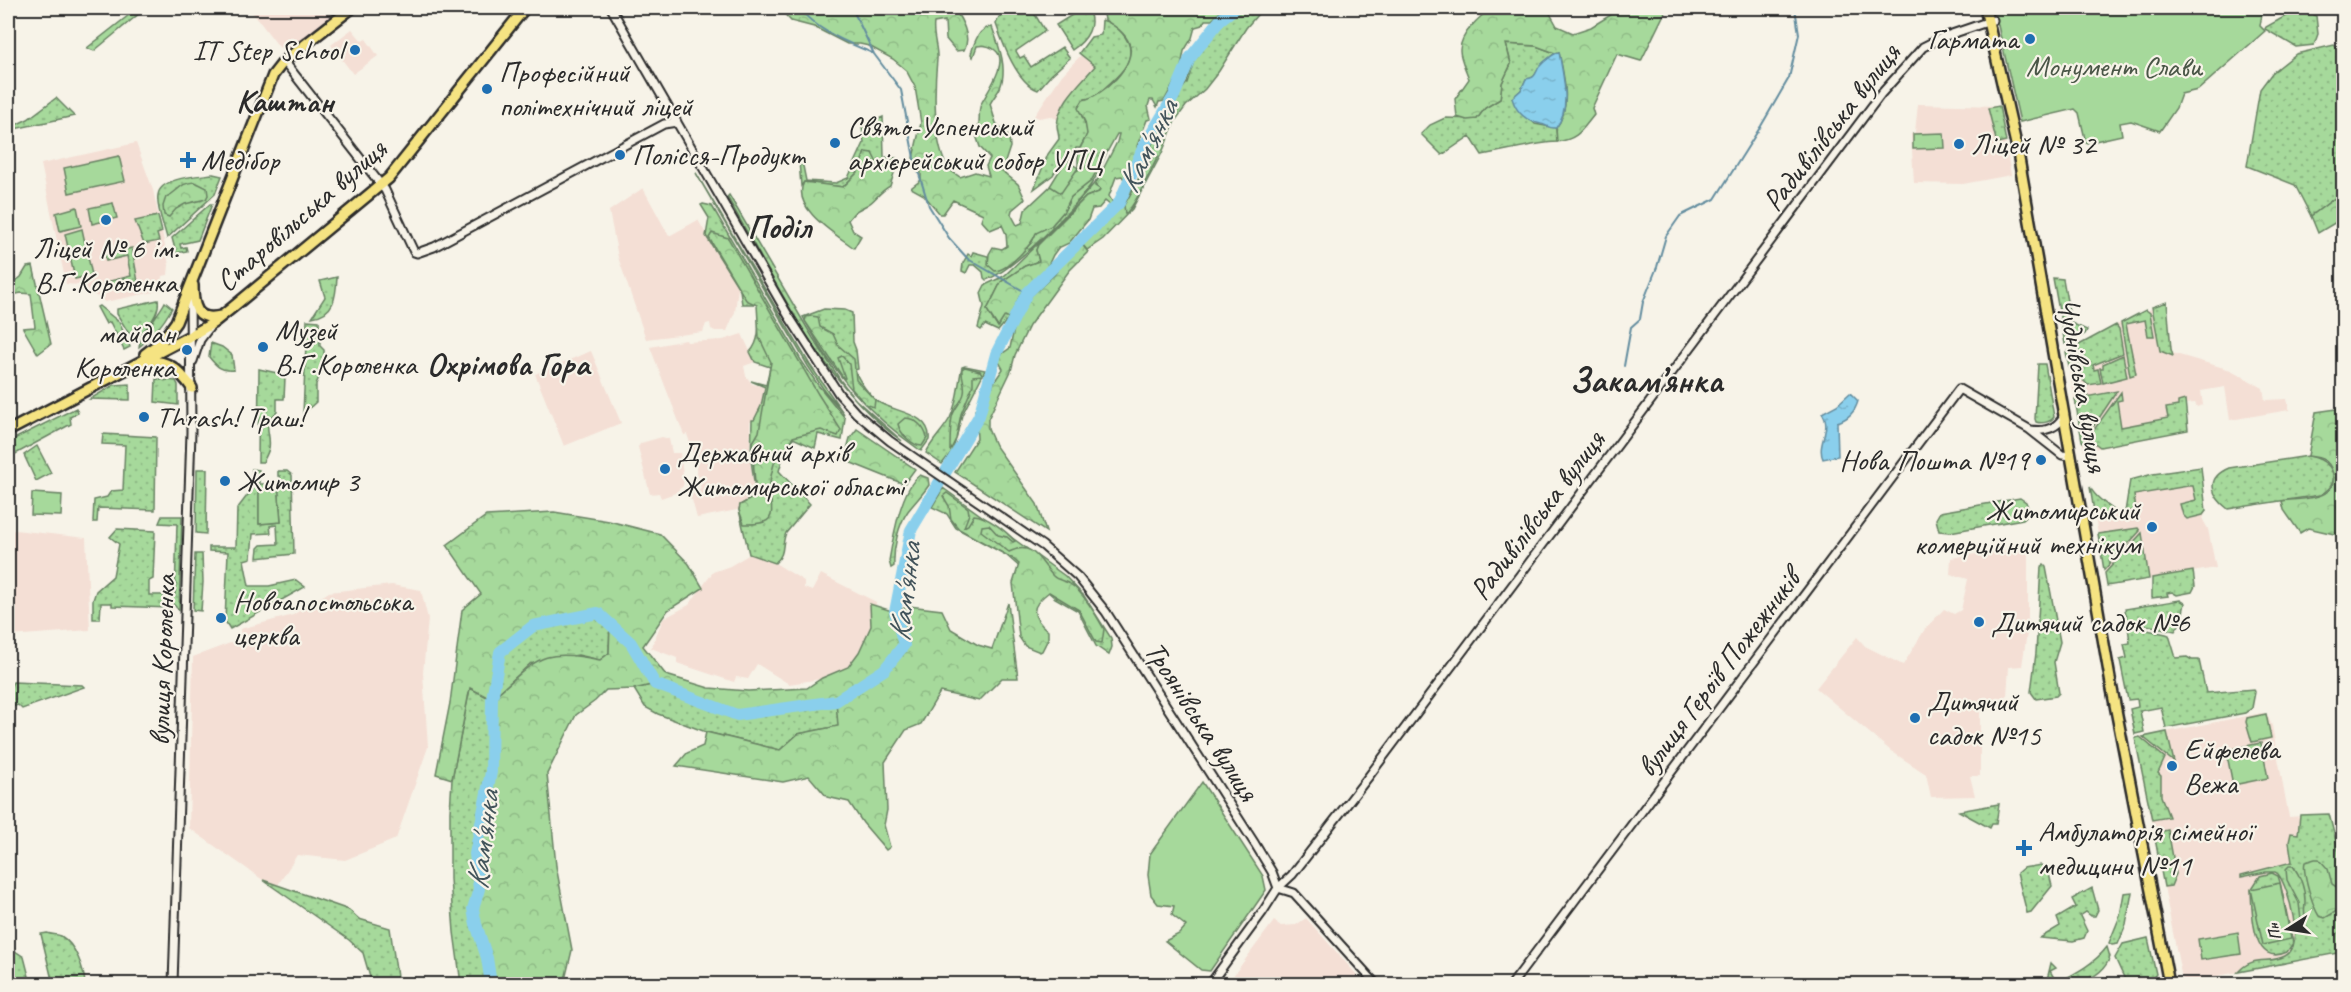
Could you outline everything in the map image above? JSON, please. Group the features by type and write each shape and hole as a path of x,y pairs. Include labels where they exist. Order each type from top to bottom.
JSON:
{"main road":[{"path":"8,426 154,348 169,333 176,322 193,280 273,75 284,61 352,8"},
{"name":"Старовільська вулиця","path":"190,336 213,323 389,178 525,8"},
{"name":"Чуднівська вулиця","path":"1985,8 1991,21 2021,148 2171,984"},
{"name":"Чуднівська вулиця","path":"1990,8 2018,153 2111,684 2171,984"},
{"path":"193,280 194,301 201,314 207,318 223,315"},
{"path":"8,431 190,336"},
{"path":"139,362 157,361 172,366 183,375 192,388"}],"street":[{"path":"284,61 389,196 414,252 422,252 434,248 657,128 677,122 611,8"},
{"name":"Радивілівська вулиця","path":"1210,984 1262,914 1278,888 1292,875 1369,776 1881,94 1923,47 1943,37 1991,21"},
{"name":"Троянівська вулиця","path":"677,122 817,363 839,394 856,413 890,441 1043,546 1064,563 1090,591 1255,844 1272,872 1278,888"},
{"path":"190,336 189,306 193,280"},
{"path":"191,375 198,346 213,323"},
{"name":"вулиця Короленка","path":"173,984 192,388 190,336"},
{"name":"вулиця Героїв Пожежників","path":"1512,984 1959,388 2029,429"},
{"path":"2029,429 2052,428 2061,422 2064,415"},
{"path":"2029,429 2062,455 2071,456"},
{"path":"1278,888 1294,893 1376,984"}],"shaded area":[{"path":"249,8 343,8 286,50 279,47"},
{"name":"IT Step School","path":"352,29 362,41 366,39 378,56 353,74 331,45"},
{"path":"1082,54 1095,65 1064,107 1059,120 1050,116 1039,118 1034,116 1062,75"},
{"name":"Ліцей № 32","path":"1918,104 1999,106 2011,175 1963,184 1914,183 1911,134 1915,132"},
{"name":"Ліцей № 6 ім. В.Г.Короленка","path":"136,143 153,190 169,265 168,275 162,276 161,284 154,292 105,302 79,285 66,284 41,164"},
{"path":"643,188 669,236 698,220 738,288 735,312 727,331 715,331 711,329 710,323 706,324 703,332 646,339 618,257 609,211"},
{"path":"2167,302 2172,353 2231,370 2263,388 2265,400 2287,399 2289,410 2230,420 2225,387 2201,391 2203,405 2197,407 2195,403 2185,404 2188,430 2084,451 2066,352 2122,322"},
{"path":"742,334 755,362 744,366 746,376 752,384 764,387 761,407 754,421 750,422 750,461 757,506 697,518 692,500 689,499 689,492 701,489 689,440 687,434 684,435 650,347 686,340 687,342 723,340"},
{"path":"591,351 621,423 564,446 535,374"},
{"path":"662,437 669,439 672,453 680,453 684,481 683,486 675,493 661,498 659,493 650,494 638,447 641,443"},
{"name":"Житомирський комерційний технікум","path":"2200,468 2205,512 2203,520 2208,529 2216,568 2107,586 2095,517 2125,511 2130,480 2153,474"},
{"path":"15,530 86,538 90,630 10,636 8,532"},
{"path":"2028,550 2028,626 2022,666 2009,667 2007,696 1980,702 1980,776 1970,776 1975,796 1931,797 1926,774 1891,751 1816,688 1857,637 1865,646 1903,665 1925,629 1944,609 1954,614 1961,610 1968,579 1950,574 1951,558 1994,551"},
{"path":"750,554 775,563 804,581 804,588 812,591 821,574 876,602 878,634 859,664 820,679 789,684 757,664 748,679 736,677 734,682 677,663 677,658 651,648 663,619 689,605 713,572 730,566"},
{"path":"392,585 421,590 428,619 423,673 428,747 396,839 345,860 297,855 278,885 263,880 189,828 193,657 241,639 240,629 293,615 329,592"},
{"path":"2262,713 2267,714 2272,726 2289,817 2329,814 2343,868 2343,952 2186,982 2182,979 2135,738"},
{"path":"1306,918 1365,984 1227,984 1274,921 1281,926 1296,925"}],"green space":[{"path":"138,8 146,8 94,51 87,48"},
{"path":"779,8 954,8 965,28 967,40 964,50 956,51 946,39 945,21 934,23 937,55 936,114 939,141 946,165 960,177 975,172 989,176 986,166 990,158 980,147 976,135 980,107 996,77 1000,61 999,55 989,47 977,46 973,57 971,54 980,33 992,27 1002,57 1003,73 1000,88 990,104 996,123 1009,137 1010,147 1002,171 1018,184 1025,199 1012,210 1011,214 1017,225 1022,223 1025,210 1057,180 1078,170 1078,153 1087,134 1085,122 1078,108 1083,100 1099,93 1116,79 1128,61 1129,43 1119,30 1105,20 1103,8 1224,8 1212,20 1205,20 1202,25 1195,27 1192,38 1184,51 1180,72 1164,101 1159,102 1157,107 1153,100 1150,100 1148,106 1151,119 1147,120 1137,146 1140,158 1130,168 1125,181 1122,176 1116,177 1109,196 1113,203 1110,205 1105,201 1099,208 1092,209 1088,220 1069,243 1058,248 1044,274 1021,293 1009,318 1005,316 998,327 987,310 1001,282 1025,266 1039,261 1036,250 1038,245 1086,197 1099,192 1100,189 1095,185 1119,134 1091,181 1071,197 1064,211 1051,226 1036,233 1019,256 1000,270 995,271 988,265 989,254 993,247 1002,249 1007,246 1006,234 1002,225 990,230 981,220 983,214 953,200 943,214 940,214 924,195 911,188 921,180 921,173 913,158 921,123 915,87 906,70 893,59 869,46 847,44 814,27 791,21"},
{"path":"1014,8 1042,8 1034,13 1045,31 1016,51 1020,58 1024,56 1031,67 1062,47 1070,58 1038,90 1030,86 1017,71 996,24 999,17"},
{"path":"1083,8 1087,8 1090,14 1091,26 1086,37 1072,50 1056,25"},
{"path":"1251,8 1263,8 1246,28 1205,89 1186,106 1175,121 1162,153 1132,209 1103,239 1087,250 1082,244 1083,238 1104,221 1118,198 1123,199 1135,186 1166,109 1187,83 1202,36 1228,16"},
{"path":"1492,8 1547,8 1557,26 1573,33 1591,27 1622,8 1667,8 1641,61 1617,54 1592,108 1594,115 1575,136 1557,142 1556,128 1564,111 1565,101 1559,52 1555,53 1536,46 1506,44 1511,64 1502,83 1500,99 1485,108 1477,119 1467,120 1457,117 1455,99 1469,79 1461,57 1461,44 1472,26"},
{"name":"Монумент Слави","path":"1994,8 2263,8 2260,26 2265,31 2198,90 2181,94 2176,108 2160,131 2131,121 2120,123 2122,135 2086,143 2079,113 2075,109 2020,122"},
{"path":"2300,8 2312,8 2316,16 2318,34 2314,45 2296,47 2265,29 2266,27"},
{"path":"1102,20 1113,25 1122,33 1128,42 1129,58 1115,79 1095,96 1081,103 1080,111 1087,134 1080,148 1076,148 1073,157 1034,189 1048,154 1059,139 1057,125 1062,108 1095,66 1079,53 1091,37 1101,35"},
{"path":"1506,44 1536,46 1555,53 1541,65 1534,77 1526,79 1521,90 1512,98 1535,124 1556,128 1557,142 1529,145 1482,155 1470,136 1442,155 1421,134 1430,125 1445,118 1477,119 1485,108 1500,99 1502,83 1511,64"},
{"path":"2334,45 2343,53 2343,195 2335,198 2311,216 2295,185 2247,166 2260,89 2272,73 2296,54"},
{"path":"56,98 74,116 10,130 9,128 28,119"},
{"path":"1999,106 2006,142 1997,144 1988,108"},
{"path":"883,117 884,157 896,158 895,170 891,160 877,163 865,152 858,172 843,187 804,182 801,186 799,161 802,161 806,181 836,183 848,178 864,143 862,127"},
{"path":"1944,133 1945,148 1913,149 1913,134"},
{"path":"1107,151 1096,177 1086,191 1028,251 998,274 986,280 983,272 975,265 970,265 966,273 962,271 968,254 971,256 973,252 988,256 989,265 1007,267 1032,242 1040,229 1051,226 1064,211 1071,197 1091,181"},
{"path":"865,152 872,153 877,163 891,160 895,170 890,186 870,204 855,212 848,220 853,231 861,236 854,248 817,220 809,211 801,192 804,182 843,187 858,172"},
{"path":"1156,154 1158,157 1142,188 1125,214 1124,205"},
{"path":"119,156 125,181 69,193 64,168"},
{"path":"1066,160 1078,168 1061,193 1050,186"},
{"path":"696,173 810,365 844,414 808,366"},
{"path":"213,174 222,176 215,194 167,238 158,205 160,189 165,184 181,178"},
{"path":"1099,178 1095,186 1100,189 1099,192 1086,197 1038,245 1036,250 1039,261 1025,266 1001,282 987,310 996,325 999,326 1003,317 1007,316 1008,319 998,331 985,325 981,330 978,328 984,306 981,293 985,285 1004,276 1063,219"},
{"path":"195,182 207,188 206,199 185,204 169,217 164,215 163,206 166,197 185,184"},
{"path":"729,195 813,338 853,396 848,391 825,361 803,329 727,197"},
{"path":"2343,195 2343,218 2318,233 2311,216 2335,198"},
{"path":"113,203 117,218 92,224 89,208"},
{"path":"212,204 198,240 180,244 181,248 186,247 187,251 176,253 172,238"},
{"path":"701,205 712,206 801,360 845,418 842,440 818,434 815,448 793,438 790,453 784,453 779,471 810,504 786,533 782,552 775,563 749,554 739,510 740,505 756,496 751,460 752,420 761,406 765,387 751,381 766,385 770,367 755,362 750,352 758,335 758,304 742,304 740,290 706,236 709,218"},
{"path":"77,207 81,226 60,231 56,213"},
{"path":"158,216 162,232 157,234 159,241 144,244 135,221"},
{"path":"82,229 92,275 75,279 65,234"},
{"path":"712,233 728,238 841,430 838,436 821,430 793,437 787,448 777,454 770,483 771,514 769,519 756,524 744,524 739,510 740,505 756,496 752,444 759,432 771,362 759,337 757,305 746,300 709,238"},
{"path":"1080,242 1088,252 1069,271 1029,326 988,419 988,429 995,445 1037,504 1046,532 955,472 977,438 975,410 1003,369 998,360 999,356 1010,348 1014,329 1025,305 1031,296 1055,274 1076,244"},
{"path":"126,246 127,249 132,248 138,282 112,287 110,281 131,276 127,256 106,261 104,251"},
{"path":"33,266 51,344 38,354 23,328 35,327 31,294 21,293 8,296 8,287 21,277 27,267"},
{"path":"337,277 335,297 330,308 312,317 325,297 320,281"},
{"path":"2053,278 2063,279 2071,323 2087,330 2085,334 2065,344"},
{"path":"158,300 154,317 134,342 117,314 117,309"},
{"path":"165,302 172,308 158,329 139,347 142,337"},
{"path":"2167,302 2173,356 2160,351 2152,307"},
{"path":"99,306 119,322 130,347 124,350 110,322 106,324 97,307"},
{"path":"824,309 845,310 852,313 857,374 876,401 912,415 925,425 929,440 921,451 884,422 853,392 827,357 803,317"},
{"path":"2146,310 2150,313 2154,336 2148,336 2145,320 2126,324 2136,374 2130,376 2121,323"},
{"path":"806,317 818,317 820,327 833,334 838,345 854,359 856,380 875,400 874,407 865,404 852,389 849,364 842,356 838,358 844,379 805,321"},
{"path":"307,320 319,321 320,346 324,350 324,367 316,384 316,402 303,414"},
{"path":"2116,325 2119,329 2123,353 2093,365 2094,370 2098,369 2101,383 2088,385 2069,367 2066,352"},
{"path":"211,343 222,347 232,355 234,370 217,366 209,357"},
{"path":"2123,355 2127,377 2103,383 2100,368 2103,368 2103,364"},
{"path":"2038,364 2045,364 2054,417 2044,423 2036,422 2035,419"},
{"path":"962,367 985,370 962,415 953,450 942,464 926,453 953,412"},
{"path":"965,367 980,371 983,375 973,376 973,385 950,451 952,418 963,396 962,369"},
{"path":"259,369 277,373 285,378 284,399 277,399 277,412 269,421 270,442 263,462 258,462"},
{"path":"156,379 176,381 178,405 155,402"},
{"path":"130,384 130,400 90,399 114,385"},
{"path":"2117,391 2083,442 2075,399"},
{"path":"2121,392 2122,400 2117,401 2121,427 2168,418 2166,408 2178,406 2178,402 2185,400 2188,430 2100,447 2088,438"},
{"path":"859,402 902,441 874,418"},
{"path":"76,408 78,413 70,417 71,424 8,458 8,442"},
{"path":"2343,408 2343,536 2308,528 2300,533 2284,510 2282,501 2318,496 2331,487 2333,473 2329,465 2320,458 2308,456 2316,412"},
{"path":"905,418 919,424 924,431 927,438 922,446 911,442 901,432 898,424"},
{"path":"857,429 915,469 904,484 844,460 850,438"},
{"path":"103,434 156,437 155,510 98,508 97,522 93,522 94,500 107,497 111,491 123,490 125,445 102,444"},
{"path":"37,446 51,473 36,481 24,455"},
{"path":"2308,456 2329,466 2334,478 2328,490 2320,495 2228,509 2215,493 2213,487 2216,477 2229,468"},
{"path":"2201,467 2206,511 2203,515 2187,519 2183,515 2180,504 2196,500 2193,486 2134,495 2136,510 2125,512 2130,480"},
{"path":"197,469 207,469 206,534 196,533"},
{"path":"252,469 259,470 259,524 281,522 278,484 281,483 278,471 287,471 292,475 294,554 257,558 258,548 261,545 278,544 277,525 270,526 271,533 253,534 251,558 244,560 249,586 269,586 296,580 305,587 230,629 225,621 228,552 209,551 209,547 236,547 237,509 250,492"},
{"path":"920,475 928,478 929,485 901,523 895,545 894,566 891,568 889,561 899,514 913,481"},
{"path":"259,484 278,484 281,522 259,524"},
{"path":"2090,487 2102,501 2121,513 2095,517"},
{"path":"943,488 1065,576 1084,596 1111,638 1112,647 1109,655 1096,646 1078,611 1055,598 1006,555 956,528 947,514 932,507"},
{"path":"32,493 62,495 61,516 31,515"},
{"path":"947,493 968,508 969,514 964,527 974,515 990,521 1015,541 998,535 989,525 982,526 981,531 1009,552 1017,549 1030,550 1055,578 1075,588 1104,629 1102,643 1096,642 1079,610 1049,592 1038,602 1035,611 1038,621 1048,631 1048,639 1040,652 1025,646 1019,637 1013,583 1019,564 959,529 951,519 949,506 943,496"},
{"path":"2020,498 2026,502 2028,507 2023,519 1950,532 1939,531 1936,519 1940,512"},
{"path":"554,512 609,521 660,534 689,564 703,588 668,610 643,646 666,675 709,688 748,691 807,688 822,678 848,667 859,652 871,626 870,604 895,612 909,606 942,610 951,629 978,645 992,649 1008,603 1018,678 1002,678 979,701 940,692 921,724 906,730 885,762 887,810 884,825 890,847 886,850 849,802 827,797 809,776 783,782 676,766 687,753 703,746 706,732 780,750 798,734 838,726 836,701 737,715 655,684 634,689 606,690 576,715 547,774 556,866 572,950 564,984 491,984 487,958 473,909 479,889 475,854 491,772 491,699 470,688 452,779 436,774 450,703 462,610 481,594 447,545 486,516","holes":["598,613 610,624 609,653 600,660 579,656 550,656 529,666 492,698 500,652 533,626"]},
{"path":"162,516 182,516 179,610 164,595 175,594 177,524 159,523"},
{"path":"2138,528 2140,531 2104,570 2098,534"},
{"path":"117,529 155,531 153,579 149,581 149,595 163,595 171,608 112,606 112,603 101,603 100,619 93,619 93,600 96,591 113,576 119,544 110,537"},
{"path":"2142,533 2149,579 2107,586 2105,573"},
{"path":"195,554 202,554 201,611 193,610"},
{"path":"2044,565 2060,642 2054,662 2059,693 2056,696 2036,699 2031,692 2036,653 2041,567"},
{"path":"2193,571 2195,586 2192,592 2177,595 2172,592 2167,593 2168,596 2152,598 2152,578"},
{"path":"2180,600 2185,603 2181,622 2175,631 2127,621 2125,609"},
{"path":"598,613 610,624 609,653 600,660 578,655 530,664 492,699 500,652 533,626"},
{"path":"2128,626 2169,635 2176,658 2187,657 2199,660 2206,693 2254,689 2252,708 2245,713 2166,728 2161,707 2140,711 2144,732 2135,734 2130,709 2138,707 2137,699 2128,700 2120,660 2127,658 2124,644 2130,643"},
{"path":"13,682 82,685 84,687 22,709 18,705 8,708 8,692"},
{"path":"655,684 737,715 836,701 839,726 798,734 780,750 706,732 658,714 645,707 634,689"},
{"path":"470,688 492,699 491,772 475,854 479,889 473,909 487,958 491,984 461,984 450,879 452,779"},
{"path":"2266,714 2271,738 2252,742 2247,718"},
{"path":"2167,732 2174,762 2143,737"},
{"path":"2140,737 2165,758 2158,773 2161,776 2161,796 2169,817 2152,820 2135,738"},
{"path":"2261,743 2268,778 2233,785 2226,750"},
{"path":"1202,782 1263,876 1266,890 1210,971 1201,970 1165,941 1179,934 1186,926 1172,915 1174,906 1158,904 1151,895 1148,875 1150,854"},
{"path":"1999,804 1996,824 1992,824 1990,828 1959,811"},
{"path":"2329,814 2343,868 2343,952 2238,972 2255,961 2279,959 2285,956 2291,950 2294,941 2293,917 2287,891 2278,874 2266,872 2241,877 2241,875 2292,862 2289,842 2291,833 2298,834 2300,815"},
{"path":"2168,830 2176,874 2171,886 2164,887 2154,833"},
{"path":"2319,859 2328,869 2332,884 2338,888 2343,897 2342,908 2325,918 2319,916 2317,912 2305,873 2305,862"},
{"path":"2041,865 2048,870 2052,886 2031,912 2027,913 2017,873 2023,868"},
{"path":"2293,866 2303,887 2306,921 2301,920 2299,903 2287,880 2286,869"},
{"path":"2272,873 2278,876 2280,882 2293,943 2287,952 2275,955 2267,952 2260,945 2256,936 2251,900 2251,890 2260,876"},
{"path":"263,880 349,910 359,919 390,928 398,984 372,984 363,953 349,940"},
{"path":"2280,883 2291,939 2263,945 2251,889"},
{"path":"2092,888 2098,910 2095,916 2086,912 2080,916 2087,931 2084,938 2073,941 2040,938 2060,926 2057,918 2076,907 2072,899"},
{"path":"2132,892 2126,925 2118,944 2112,945 2109,943 2120,916 2124,893"},
{"path":"8,929 9,947 24,957 31,984 8,984"},
{"path":"2238,932 2241,954 2201,960 2198,939"},
{"path":"41,934 61,936 71,945 81,965 85,984 53,984"},
{"path":"2148,938 2156,974 2148,984 2127,984 2115,958 2123,944"},
{"path":"2107,947 2110,957 2105,966 2092,977 2074,983 2046,984 2051,963 2056,968 2050,971 2057,983 2078,972"}],"water":[{"path":"1559,52 1565,101 1561,120 1554,128 1526,118 1516,108 1512,98 1521,90 1526,79 1533,77 1543,63"},
{"path":"1850,393 1858,401 1850,414 1837,422 1838,456 1823,459 1821,447 1826,425 1822,413 1837,405"}],"waterway":[{"path":"799,8 823,29 872,53"},
{"path":"852,8 874,54 901,90 914,158 929,206 949,238 968,259 1027,293"},
{"name":"Кам'янка","path":"491,984 487,958 473,909 479,889 475,854 491,772 492,699 500,652 533,626 598,613 631,643 655,684 737,715 836,701 884,670 904,645 895,612 911,530 979,416 996,354 1027,293 1119,203 1144,146 1174,96 1190,58 1221,19 1235,8"},
{"path":"1624,366 1631,327 1640,319 1643,302 1666,236 1680,216 1715,199 1789,78 1799,34 1795,8"}],"place":[{"name":"Гармата","path":"2030,39"},
{"name":"IT Step School","path":"355,50"},
{"name":"Професійний політехнічний ліцей","path":"487,89"},
{"name":"Свято-Успенський архієрейський собор УПЦ","path":"835,143"},
{"name":"Ліцей № 32","path":"1959,144"},
{"name":"Полісся-Продукт","path":"620,155"},
{"name":"Медібор","path":"188,160"},
{"name":"Ліцей № 6 ім. В.Г.Короленка","path":"106,220"},
{"name":"Музей В.Г.Короленка","path":"263,347"},
{"name":"майдан Короленка","path":"187,350"},
{"name":"Thrash! Траш!","path":"144,417"},
{"name":"Нова Пошта №19","path":"2041,460"},
{"name":"Державний архів Житомирської області","path":"665,469"},
{"name":"Житомир 3","path":"225,481"},
{"name":"Житомирський комерційний технікум","path":"2152,527"},
{"name":"Новоапостольська церква","path":"221,618"},
{"name":"Дитячий садок №6","path":"1979,622"},
{"name":"Дитячий садок №15","path":"1915,718"},
{"name":"Ейфелева Вежа","path":"2172,766"},
{"name":"Амбулаторія сімейної медицини №11","path":"2024,848"}],"district":[{"name":"Каштан","path":"285,101"},
{"name":"Поділ","path":"779,226"},
{"name":"Охрімова Гора","path":"508,363"},
{"name":"Закам’янка","path":"1646,379"}]}
